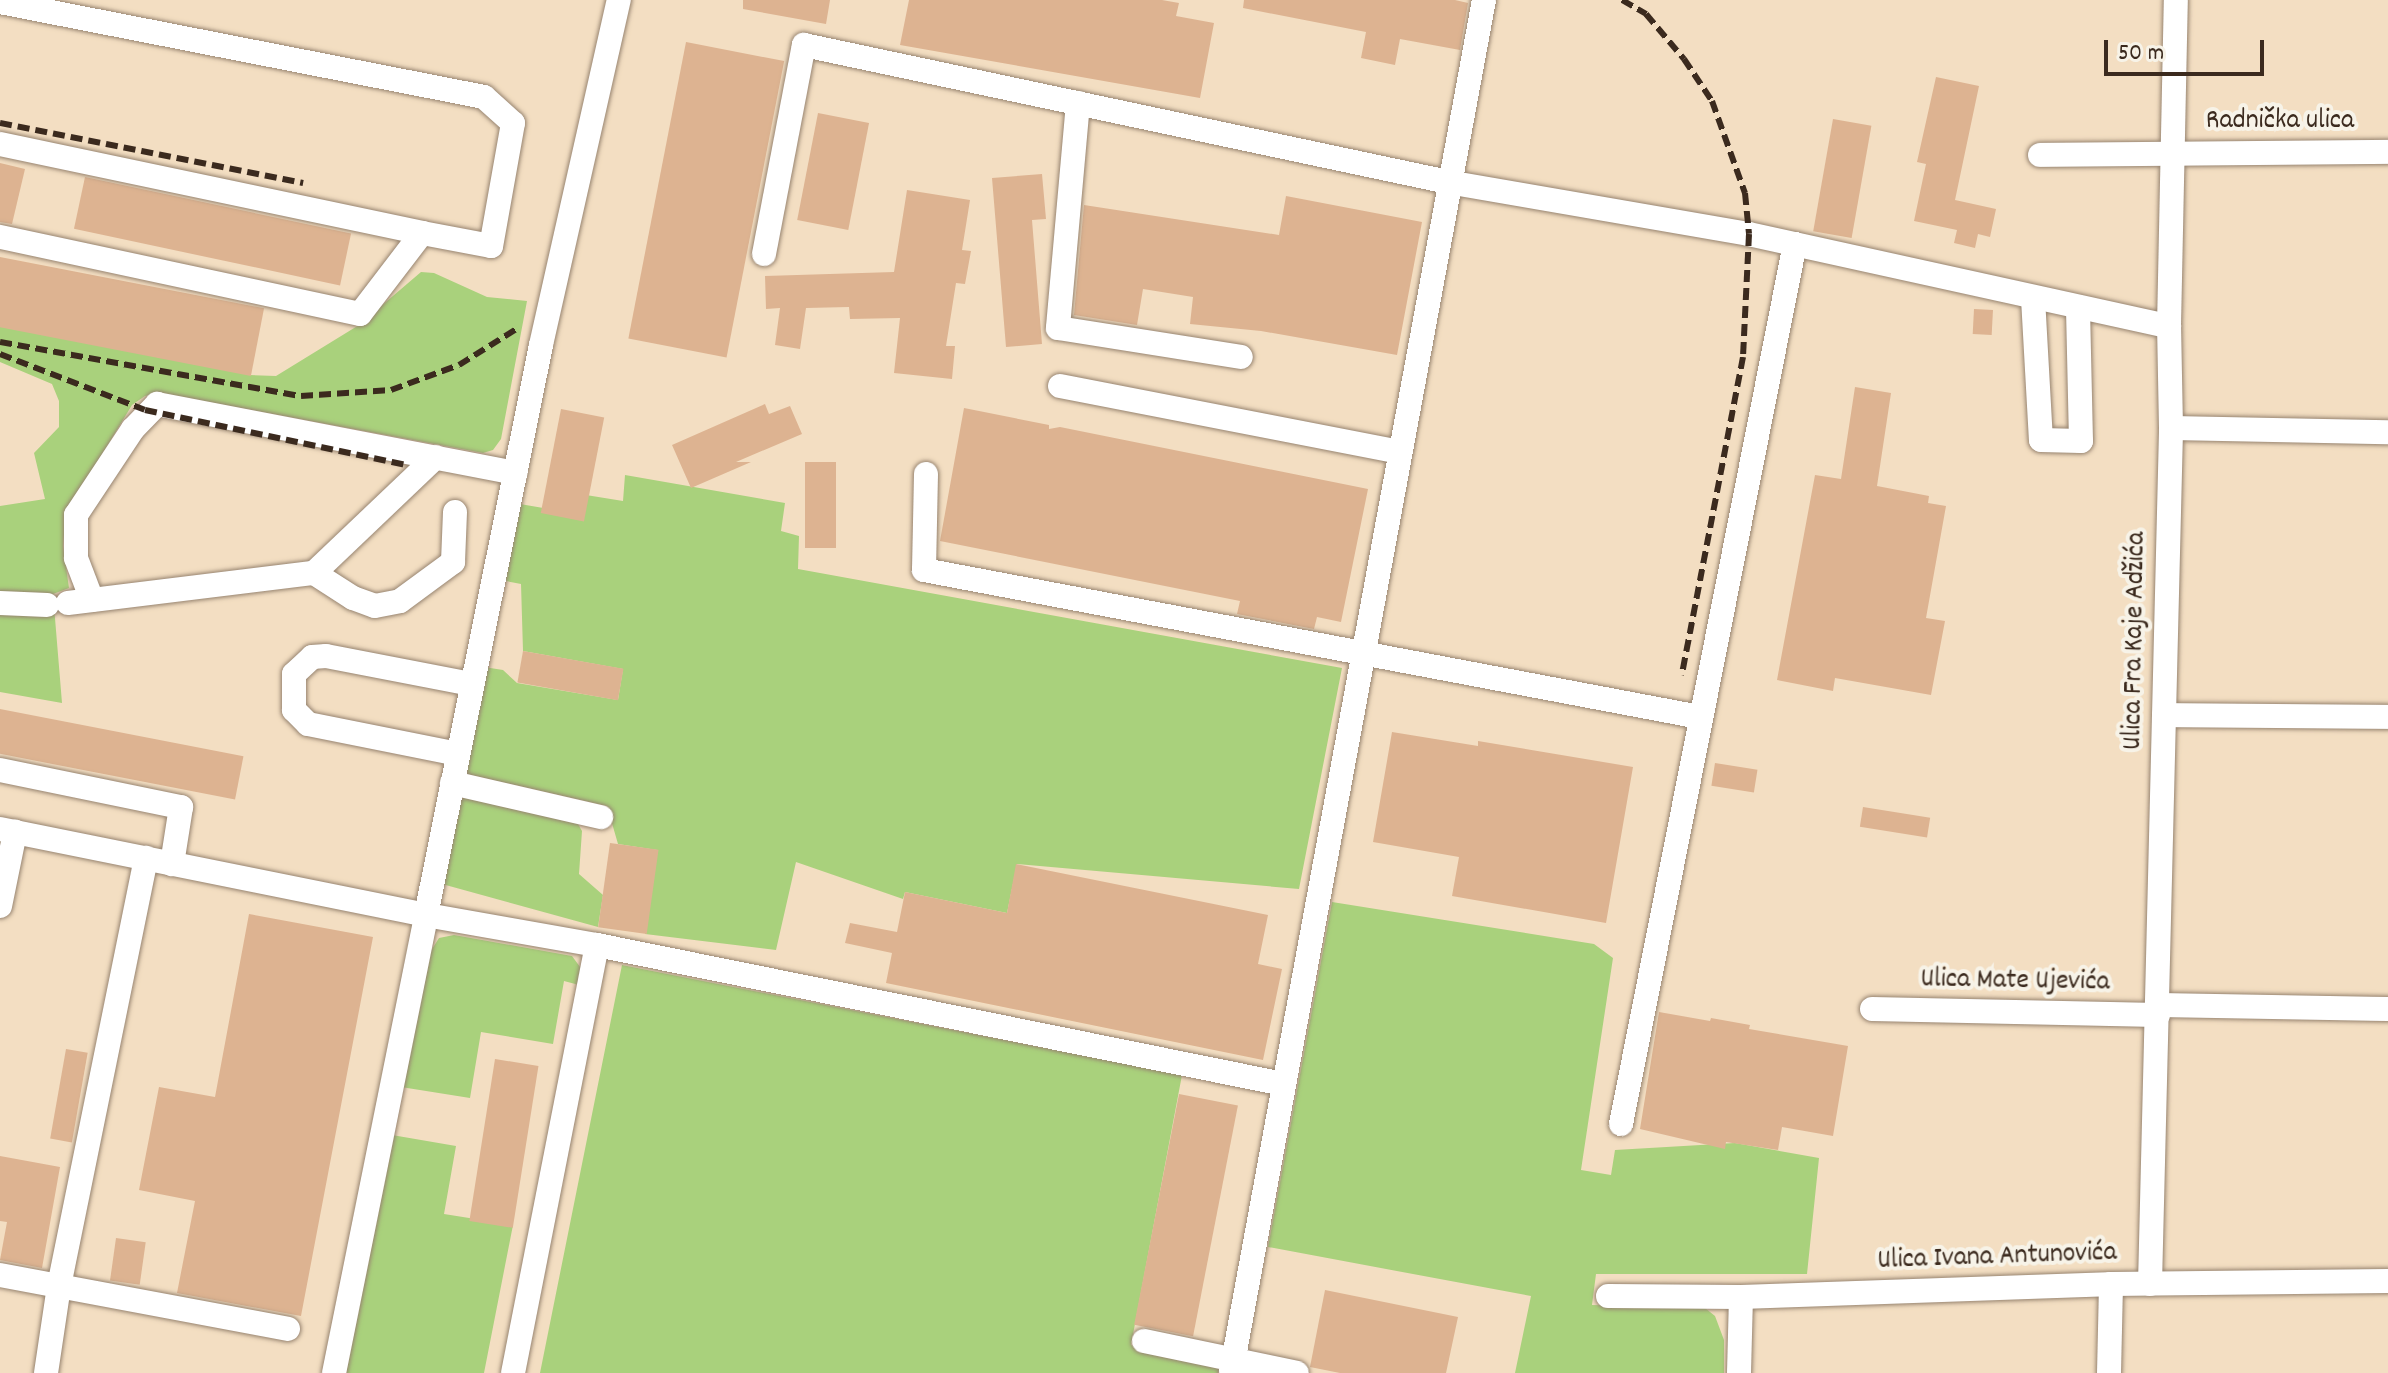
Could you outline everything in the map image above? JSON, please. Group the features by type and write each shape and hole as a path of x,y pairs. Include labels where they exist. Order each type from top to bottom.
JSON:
{"street":[{"path":"334,1373 515,473 619,0"},
{"path":"1232,1366 1484,0"},
{"name":"Ulica Fra Kaje Adžića","path":"2150,1284 2171,428 2169,326 2176,0"},
{"path":"0,2 484,97 513,123 491,246 0,144"},
{"path":"764,254 804,45 1448,182 1795,244 2169,326"},
{"path":"1078,103 1058,328 1241,357"},
{"name":"Radnička ulica","path":"2040,155 2388,152"},
{"path":"0,237 360,314 422,233"},
{"path":"1621,1124 1795,244"},
{"path":"2033,298 2041,440 2081,441 2078,307"},
{"path":"1060,386 1399,452"},
{"path":"69,603 76,558 76,515 133,429 157,404 515,473"},
{"path":"2171,428 2388,432"},
{"path":"0,603 69,603 314,573 436,457"},
{"path":"926,474 924,570 1700,717"},
{"path":"314,573 353,598 375,606 400,601 453,562 455,512"},
{"path":"458,754 308,724 294,710 294,674 312,657 326,656 472,684"},
{"path":"2164,715 2388,717"},
{"path":"0,770 181,807 172,864"},
{"path":"452,783 601,817"},
{"path":"0,906 7,830 1283,1084"},
{"path":"46,1373 59,1286 146,858"},
{"path":"513,1373 597,945"},
{"name":"Ulica Mate Ujevića","path":"1872,1009 2388,1009"},
{"path":"0,1275 288,1329"},
{"name":"Ulica Ivana Antunovića","path":"1608,1296 1741,1297 2111,1284 2388,1281"},
{"path":"2109,1373 2111,1284"},
{"path":"1739,1373 1741,1297"},
{"path":"1144,1341 1232,1366 1297,1373"}],"green space":[{"path":"421,272 434,273 487,297 527,301 501,439 493,450 483,453 159,393 145,396 132,405 70,507 65,522 63,546 69,588 53,594 62,703 0,692 0,506 45,499 34,453 59,427 59,401 52,384 0,362 0,326 250,375 276,376 359,325"},
{"path":"625,475 785,503 781,531 799,536 798,569 1342,668 1299,889 1017,864 1007,913 905,892 903,899 796,862 776,950 645,934 657,850 618,844 607,806 466,774 484,667 503,670 517,683 618,700 623,669 523,651 521,584 501,580 520,504 584,515 586,495 623,501"},
{"path":"461,797 574,817 582,831 579,874 603,895 598,927 442,884"},
{"path":"1332,902 1594,944 1613,958 1581,1170 1611,1175 1615,1150 1735,1143 1819,1158 1807,1274 1596,1274 1592,1305 1705,1308 1715,1316 1724,1340 1724,1373 1515,1373 1531,1296 1268,1247"},
{"path":"454,935 572,956 583,971 579,985 564,981 553,1044 481,1032 470,1098 401,1087 424,962 439,938"},
{"path":"622,965 1182,1075 1131,1345 1219,1369 1218,1373 540,1373"},
{"path":"392,1135 456,1146 444,1214 513,1225 484,1373 346,1373"}],"building":[{"path":"743,0 830,0 826,24 743,9"},
{"path":"909,0 1162,0 1179,3 1176,16 1214,23 1200,98 900,45"},
{"path":"1244,0 1455,0 1468,3 1460,50 1400,39 1395,65 1361,58 1366,32 1243,8"},
{"path":"686,42 784,61 727,358 628,338"},
{"path":"1936,77 1979,86 1955,200 1996,209 1990,237 1978,234 1975,248 1954,243 1957,230 1914,221 1926,164 1917,162"},
{"path":"818,113 869,123 848,230 797,220"},
{"path":"1833,119 1871,126 1852,238 1813,231"},
{"path":"0,163 25,169 12,224 0,222"},
{"path":"1042,174 1046,219 1032,220 1042,344 1006,347 992,178"},
{"path":"85,177 351,234 340,285 74,229"},
{"path":"907,190 970,200 962,250 971,251 965,284 956,283 946,346 955,346 952,379 894,373 900,318 850,319 849,307 806,308 800,349 775,345 780,308 766,309 765,276 894,272"},
{"path":"1286,196 1422,222 1397,355 1261,331 1190,324 1193,297 1143,289 1137,325 1074,315 1084,205 1279,235"},
{"path":"0,257 264,308 251,376 0,327"},
{"path":"1974,309 1993,310 1992,335 1973,334"},
{"path":"1855,387 1891,393 1877,486 1929,496 1928,503 1946,506 1926,618 1945,621 1931,695 1835,678 1833,691 1777,680 1815,475 1841,479"},
{"path":"765,404 769,414 790,406 802,434 736,462 751,462 691,488 672,445"},
{"path":"964,408 1049,425 1049,429 1060,427 1368,489 1341,622 1317,617 1314,629 1237,614 1240,601 940,541"},
{"path":"561,409 604,417 584,521 541,513"},
{"path":"805,462 836,462 836,548 805,548"},
{"path":"523,651 623,669 618,700 517,683"},
{"path":"0,709 243,756 235,800 0,754"},
{"path":"1392,732 1478,746 1478,741 1633,767 1606,923 1452,896 1459,857 1373,842"},
{"path":"1715,763 1757,770 1754,792 1711,786"},
{"path":"1863,807 1930,818 1927,837 1860,827"},
{"path":"610,843 659,850 647,934 598,927"},
{"path":"1016,864 1268,915 1258,964 1282,969 1263,1060 886,983 892,953 845,943 850,923 897,932 905,892 1007,913"},
{"path":"249,914 373,937 301,1316 177,1293 195,1201 139,1190 159,1087 215,1097"},
{"path":"1659,1012 1750,1025 1749,1029 1848,1046 1833,1136 1782,1127 1778,1150 1726,1142 1725,1149 1640,1129"},
{"path":"66,1049 88,1053 72,1142 50,1139"},
{"path":"495,1059 538,1066 513,1228 469,1221"},
{"path":"1179,1094 1238,1105 1193,1336 1134,1325"},
{"path":"0,1156 60,1167 42,1268 0,1260 7,1222 0,1221"},
{"path":"116,1238 146,1242 140,1285 110,1281"},
{"path":"1325,1290 1458,1317 1446,1373 1340,1373 1310,1367"}],"railway":[{"path":"1622,0 1646,14 1684,59 1712,101 1745,193 1749,234 1743,357 1682,675"},
{"path":"0,123 303,183"},
{"path":"0,342 301,396 391,390 459,365 518,328"},
{"path":"0,354 145,410 406,465"}]}
